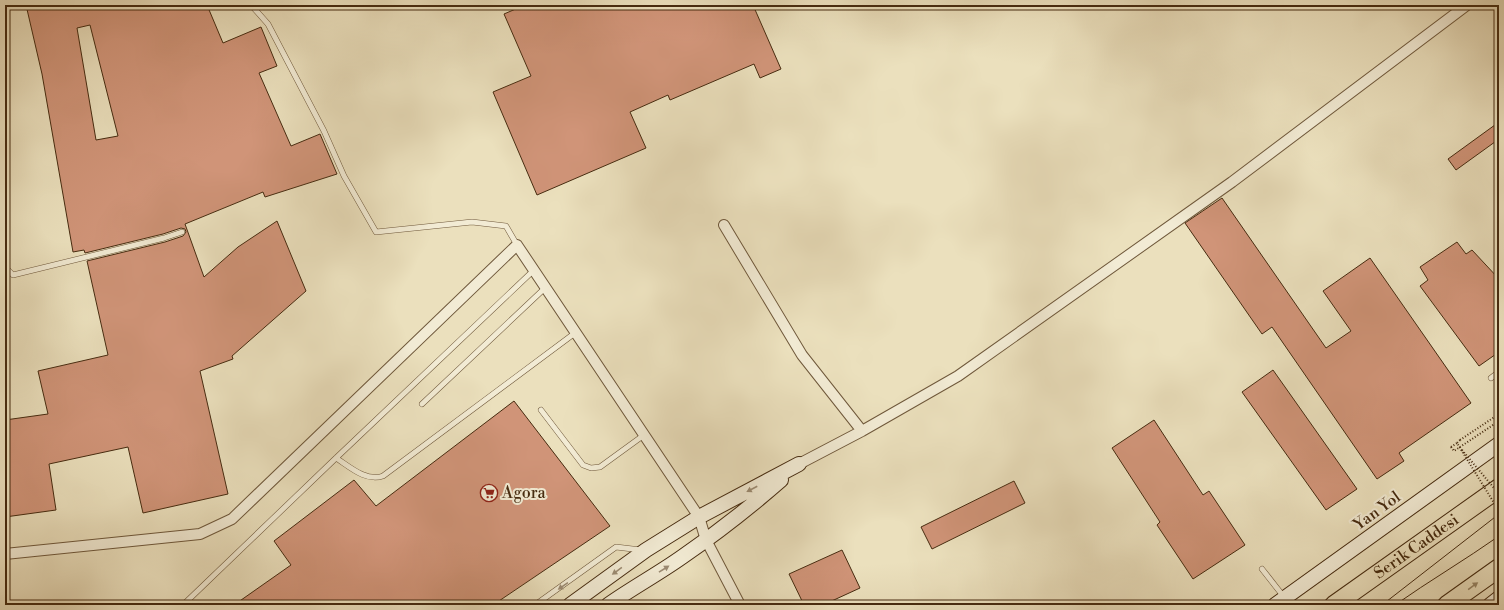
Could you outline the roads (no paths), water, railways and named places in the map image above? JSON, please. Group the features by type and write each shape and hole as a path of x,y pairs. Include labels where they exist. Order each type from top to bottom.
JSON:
{"highway":[{"name":"Serik Caddesi","path":"1334,605 1499,488"},
{"path":"1447,605 1499,568"}],"street":[{"path":"570,605 646,550 698,517 862,431 964,371 1232,182 1467,5"},
{"path":"724,225 802,355 862,431"},
{"path":"5,554 200,534 232,519 517,245 698,517 706,540 740,605"},
{"name":"Yan Yol","path":"1280,602 1499,444"},
{"path":"608,605 681,558 743,513 799,464"},
{"path":"1490,605 1499,598"}],"lane":[{"path":"251,5 268,24 324,131 344,176 376,232 472,222 506,226 517,245"},
{"path":"5,267 13,275 164,238 182,232"},
{"path":"183,605 534,270"},
{"path":"422,404 546,288"},
{"path":"336,458 365,477 374,478 383,476 575,333"},
{"path":"1491,378 1499,372"},
{"path":"541,410 583,465 587,467 600,467 644,435"},
{"path":"535,605 616,548 646,550"},
{"path":"1262,569 1280,602"}],"tram line":[{"path":"1382,605 1499,514"},
{"path":"1395,605 1499,536"}],"place":[{"name":"Agora","path":"489,493"}]}
